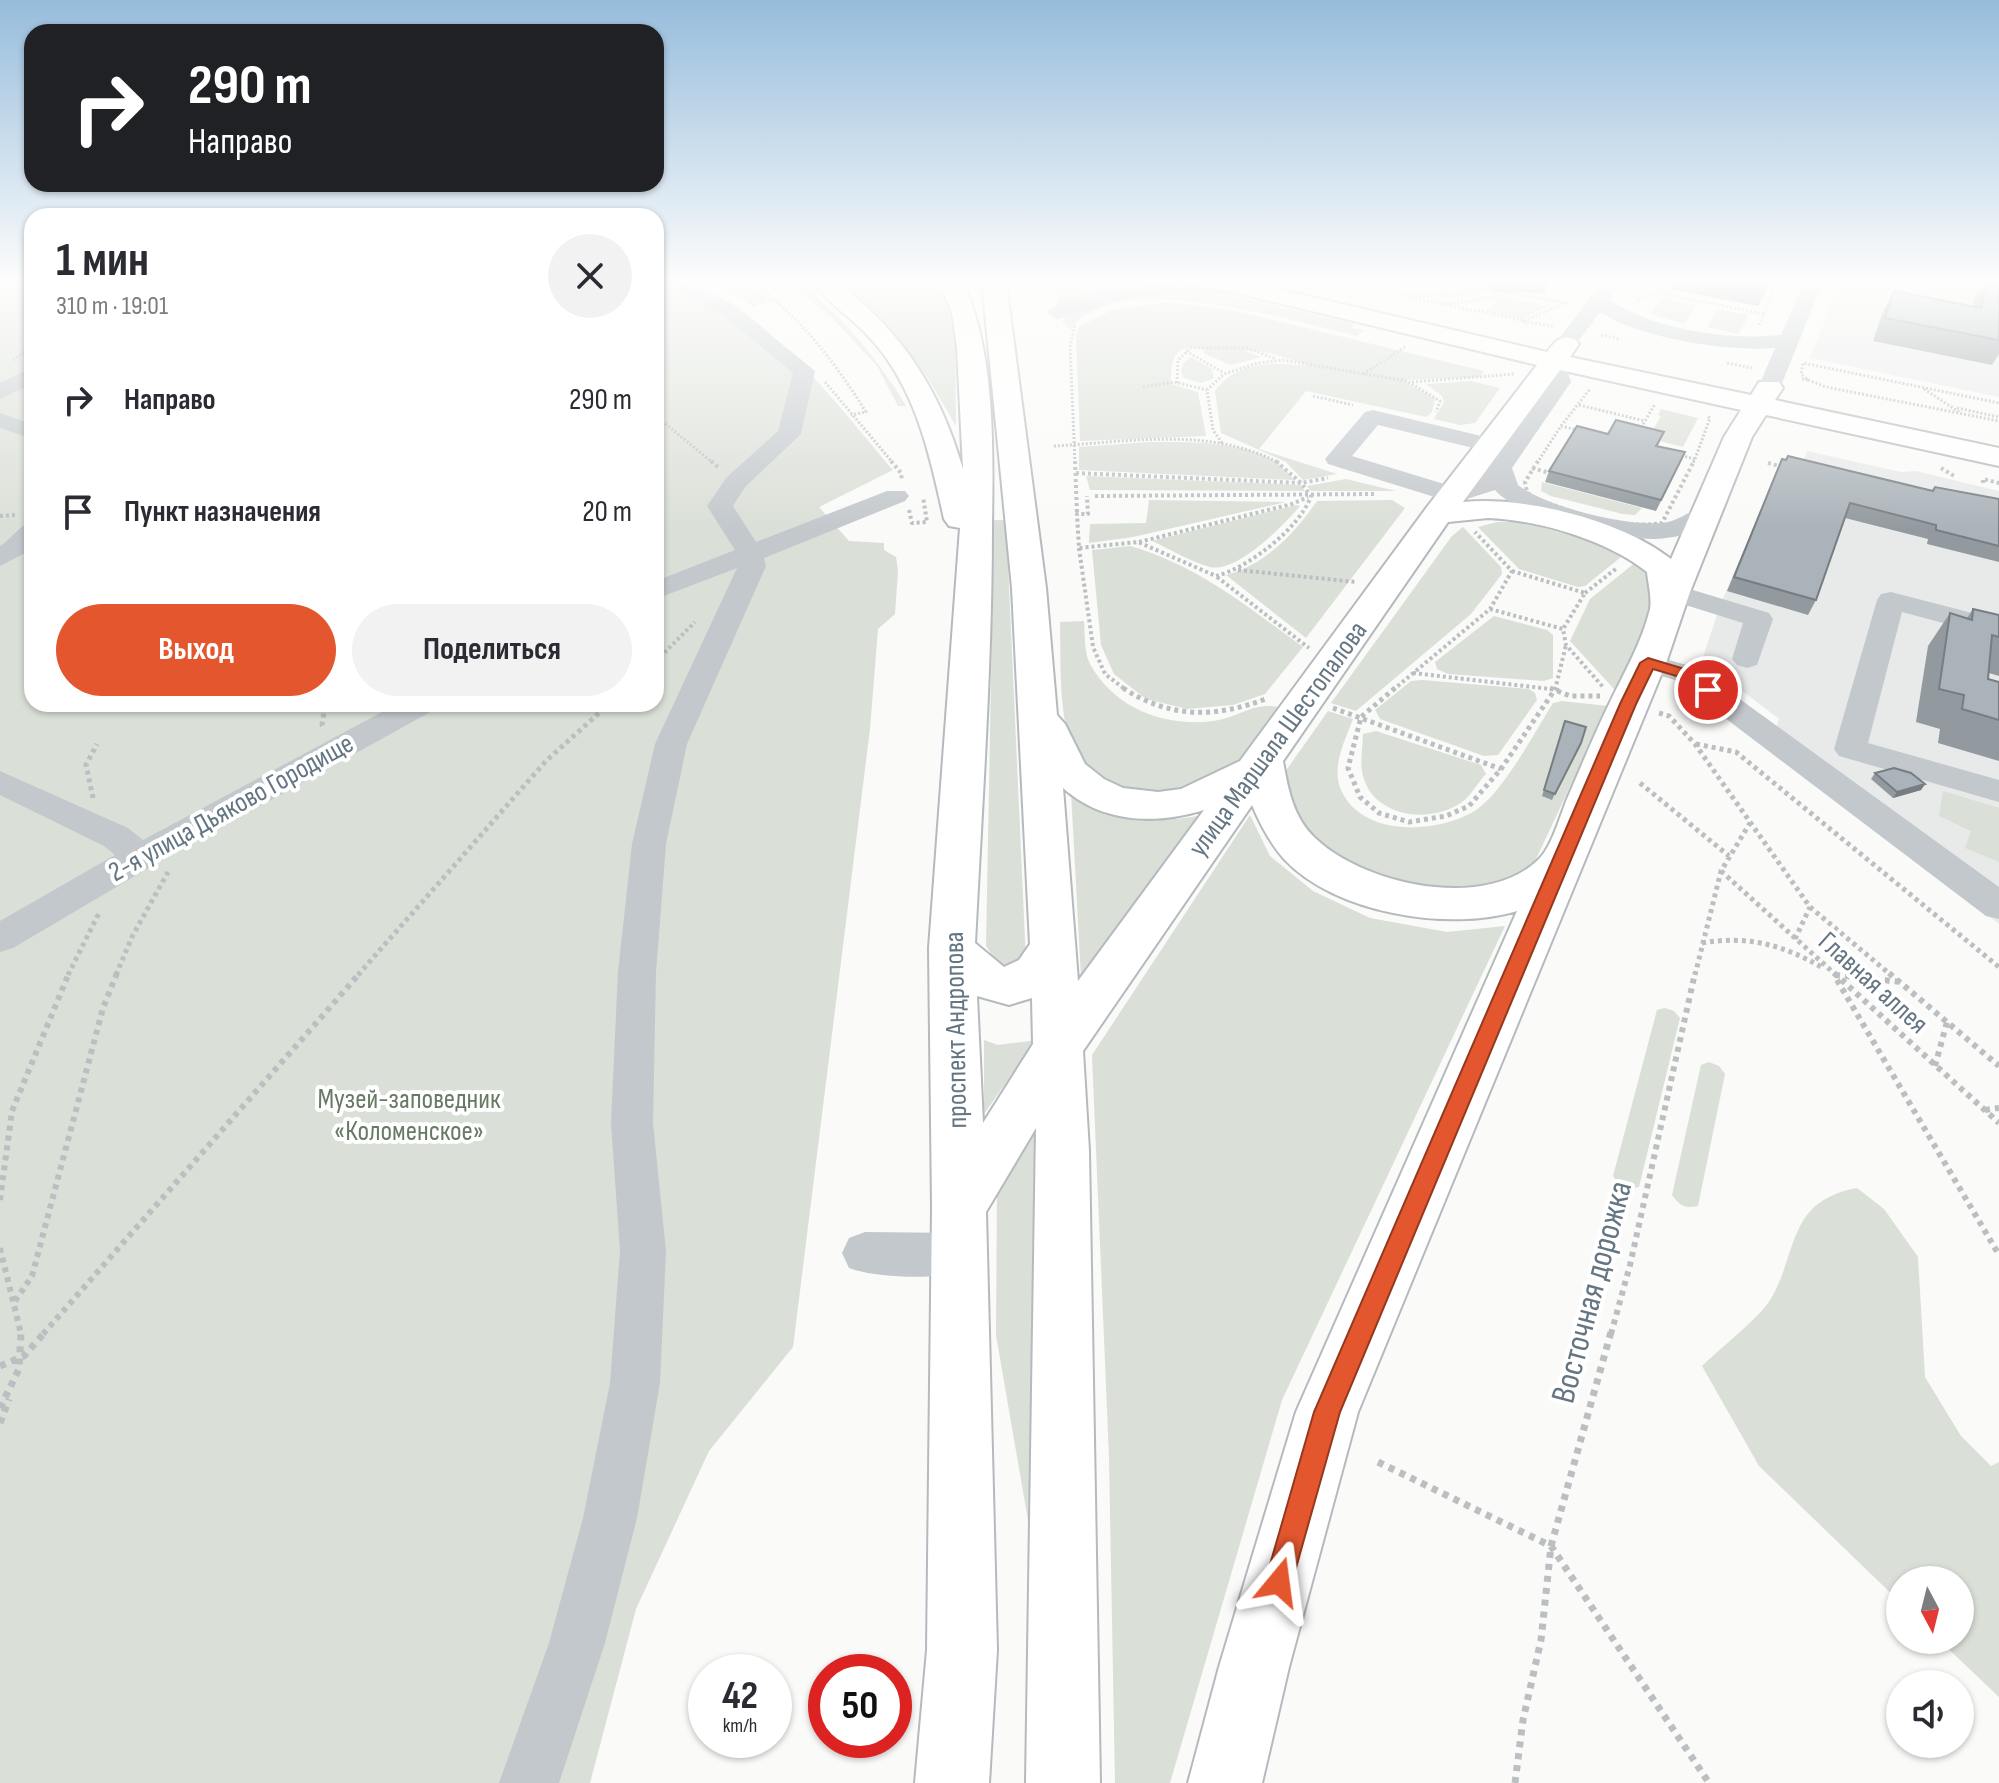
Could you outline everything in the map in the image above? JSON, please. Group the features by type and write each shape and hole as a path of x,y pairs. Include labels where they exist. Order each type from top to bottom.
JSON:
{"main road":[{"path":"905,365 916,379 935,421 947,459 975,591"},
{"name":"проспект Андропова","path":"952,1783 962,1650 959,1231 952,948 975,591 978,453 972,365"},
{"path":"1003,365 1027,572 1037,703 1063,1151 1063,1783"},
{"name":"улица Маршала Шестопалова","path":"959,1231 1058,1047 1263,758 1495,458 1547,365"},
{"path":"1641,365 1999,457"},
{"path":"1764,397 1991,428"},
{"path":"1225,1783 1254,1667 1327,1412 1557,868 1648,663 1738,437 1764,397"},
{"path":"1454,512 1517,510 1614,538 1638,549 1663,569 1671,599"},
{"path":"1037,703 1058,756 1073,775 1095,791 1119,801 1146,806 1202,798 1225,789 1263,758"},
{"path":"1263,758 1264,785 1285,835 1321,869 1366,889 1413,901 1477,903 1518,895 1557,868"},
{"path":"952,948 985,982 1010,984 1034,976 1053,944"}],"street":[{"path":"734,558 720,506 736,482 789,434 804,371 797,365"},
{"path":"1764,397 1778,365"},
{"path":"0,392 24,379"},
{"path":"1454,512 1417,481 1337,459 1373,417 1451,436 1495,458 1505,486 1523,501 1627,529 1660,531 1684,525 1705,514"},
{"path":"0,420 24,429"},
{"path":"1417,481 1451,436"},
{"path":"664,588 902,493"},
{"path":"0,558 24,541"},
{"path":"529,1783 577,1643 610,1518 635,1383 643,1251 632,1123 637,972 649,844 671,744 752,566 734,558"},
{"path":"1833,784 1850,749 1891,600 1901,591 1913,591 1999,612"},
{"path":"1671,599 1759,619 1747,659"},
{"path":"1891,600 1999,629"},
{"path":"1648,663 1686,674 1999,906"},
{"name":"2-я улица Дьяково Городище","path":"0,938 406,712"},
{"path":"1850,749 1999,791"},
{"path":"0,782 116,837 112,874"},
{"path":"865,1253 959,1231"}],"path":[{"path":"836,365 866,412 851,415"},
{"path":"1071,365 1079,548 1094,648 1105,675 1142,703 1184,715 1234,710 1282,691 1501,769"},
{"path":"1177,383 1178,365"},
{"path":"1211,365 1225,373"},
{"path":"1207,390 1225,373 1256,365"},
{"path":"1307,365 1410,382 1519,373"},
{"path":"1362,375 1377,365"},
{"path":"1803,365 1801,374 1808,380"},
{"path":"1814,365 1999,403"},
{"path":"823,379 901,473 902,493 912,523 927,522 923,496"},
{"path":"1802,379 1826,387 1962,414 1991,428 1999,419 1954,407"},
{"path":"1410,382 1440,401 1434,416"},
{"path":"1143,387 1177,383 1207,390"},
{"path":"1578,386 1590,389 1561,426 1525,482 1527,492 1534,498 1632,526 1650,527 1662,523 1695,459 1710,418 1706,416"},
{"path":"1919,387 1962,414"},
{"path":"1207,390 1213,430 1222,443"},
{"path":"1643,401 1668,407"},
{"path":"1609,412 1614,404"},
{"path":"1626,450 1655,404"},
{"path":"1579,405 1645,421"},
{"path":"664,423 736,482"},
{"path":"1561,426 1695,459"},
{"path":"1054,446 1166,440 1222,443 1282,463 1311,496 1310,503 1288,528 1237,570"},
{"path":"1768,463 1797,470"},
{"path":"1534,469 1550,473"},
{"path":"1076,473 1301,483 1329,478"},
{"path":"1983,483 1983,479 1999,483"},
{"path":"1095,496 1386,494"},
{"path":"1077,514 1088,514 1087,496"},
{"path":"1079,548 1138,542 1292,504 1311,496"},
{"path":"1661,502 1673,505"},
{"path":"1454,512 1512,571 1585,593"},
{"path":"1138,542 1216,576 1310,648 1303,658"},
{"path":"664,654 710,605 734,558"},
{"path":"1512,571 1490,609 1361,717 1348,768 1360,797 1379,813 1409,822 1446,816 1469,806 1501,769 1556,689 1566,645 1563,629 1585,593 1622,564"},
{"path":"1216,576 1237,570 1359,583"},
{"path":"1490,609 1563,629"},
{"path":"1412,673 1556,689 1570,696 1611,696 1566,645"},
{"path":"1628,704 1669,716 1695,744 1810,907 1999,1066"},
{"path":"0,1423 24,1356 546,761 600,712"},
{"path":"79,819 93,799 85,766 97,744"},
{"path":"1695,744 1736,752 1999,967"},
{"path":"1640,783 1729,856"},
{"name":"Восточная дорожка","path":"1515,1783 1523,1720 1541,1640 1551,1546 1630,1265 1721,871 1750,823"},
{"path":"15,1301 32,1276 103,1008 132,937 192,829"},
{"name":"Главная аллея","path":"1721,871 1999,1123"},
{"path":"0,1200 12,1111 62,987 96,922 112,874"},
{"path":"1795,939 1810,907"},
{"path":"1702,943 1729,937 1769,942 1798,952 1835,975 1902,982"},
{"path":"1835,975 1999,1255"},
{"path":"1935,1066 1947,1022"},
{"path":"1985,1110 1999,1108"},
{"path":"0,1248 15,1301 24,1356"},
{"path":"0,1366 24,1356"},
{"path":"0,1408 10,1395"},
{"path":"1378,1462 1551,1546 1709,1783"}],"shaded area":[{"path":"1845,365 1999,365 1999,397"},
{"path":"1807,451 1901,472 1916,471 1999,491 1999,924 1766,745 1773,737 1779,719 1702,660 1720,606 1776,472 1780,473 1785,458 1803,462"}],"green space":[{"name":"Музей-заповедник «Коломенское»","path":"0,365 24,365 24,712 664,712 664,365 802,365 893,470 819,507 849,541 884,543 884,550 896,557 898,570 895,614 878,629 870,729 793,1347 709,1451 636,1609 590,1783 0,1783"},
{"path":"879,365 906,406 898,406"},
{"path":"918,365 955,365 956,426"},
{"path":"1077,365 1172,365 1171,384 1198,392 1206,436 1080,441"},
{"path":"1182,365 1205,365 1212,369 1214,378 1201,383 1184,378"},
{"path":"1257,365 1311,366 1309,365 1460,365 1484,371 1480,377 1403,380 1435,399 1432,412 1426,417 1306,391 1259,449 1337,474 1303,480 1286,462 1221,433 1215,391 1224,381 1246,368"},
{"path":"1471,381 1500,388 1475,423 1460,425 1434,419 1444,402 1442,396 1426,384"},
{"path":"1661,409 1698,418 1683,447 1648,438 1661,416 1658,415"},
{"path":"1149,442 1207,443 1247,450 1282,467 1294,480 1079,470 1079,447"},
{"path":"1086,476 1300,485 1305,491 1090,490"},
{"path":"1346,479 1396,491 1311,491 1307,486"},
{"path":"1542,482 1642,508 1635,515 1623,514 1551,496 1541,491"},
{"path":"1149,500 1286,502 1133,537 1089,543 1090,524 1146,523"},
{"path":"1392,500 1405,508 1306,638 1226,575 1266,556 1299,525 1317,501"},
{"path":"1300,506 1259,546 1221,567 1203,565 1152,541"},
{"path":"994,520 1006,520 1026,962 1002,970 986,946"},
{"path":"1497,522 1524,522 1614,548 1621,557 1585,586 1578,587 1519,569 1478,527"},
{"path":"1463,527 1501,567 1502,574 1471,614 1356,711 1331,703 1452,536"},
{"path":"1130,546 1200,576 1242,602 1303,647 1265,694 1233,705 1187,709 1146,699 1114,674 1101,645 1092,550"},
{"path":"1642,557 1658,599 1615,690 1570,641 1590,599"},
{"path":"1494,616 1547,630 1553,635 1553,678 1544,681 1448,674 1437,669 1435,662"},
{"path":"1084,621 1090,664 1114,693 1145,713 1181,722 1200,722 1219,720 1257,707 1284,708 1252,754 1222,777 1177,792 1153,794 1129,792 1108,785 1089,772 1075,754 1063,708 1060,622"},
{"path":"1411,681 1529,689 1535,693 1537,700 1498,755 1484,756 1380,719 1375,710"},
{"path":"1562,701 1608,706 1536,859 1515,878 1484,891 1443,895 1369,881 1300,831 1284,797 1285,772 1328,711 1353,719 1340,754 1338,772 1341,790 1351,805 1365,816 1400,827 1420,827 1457,819 1473,812 1495,792 1553,703"},
{"path":"1376,731 1481,765 1486,774 1465,799 1448,809 1417,815 1388,807 1367,786 1362,771 1363,734"},
{"path":"1943,791 1999,808 1999,862 1965,848 1971,831 1939,816"},
{"path":"1071,792 1135,817 1166,819 1204,815 1081,977"},
{"path":"1250,815 1270,856 1313,891 1370,918 1447,932 1505,926 1282,1400 1170,1783 1115,1783 1109,1457 1092,1055"},
{"path":"1665,1008 1674,1011 1680,1018 1639,1187 1627,1187 1613,1176 1657,1010"},
{"path":"984,1040 998,1045 1031,1041 1031,1047 984,1114"},
{"path":"1709,1062 1719,1066 1725,1074 1698,1206 1687,1207 1672,1195 1701,1065"},
{"path":"1031,1134 1041,1136 1039,1584 996,1335 997,1194"},
{"path":"1857,1188 1884,1209 1918,1257 1925,1377 1961,1436 1991,1466 1999,1462 1999,1697 1954,1654 1974,1654 1974,1566 1886,1566 1886,1588 1759,1466 1702,1366 1767,1305 1807,1215 1835,1194"}],"building":[{"path":"1616,420 1664,432 1656,446 1685,452 1661,500 1549,471 1577,426 1608,434"},
{"path":"1788,456 1933,491 1935,487 1999,499 1999,546 1936,530 1936,525 1850,503 1816,600 1734,577 1782,459 1786,460"},
{"path":"1973,609 1999,615 1999,637 1992,635 1988,679 1999,682 1999,720 1962,709 1964,695 1939,689 1950,613 1972,620"},
{"path":"1565,721 1586,727 1555,794 1544,790"},
{"path":"1894,768 1911,773 1925,784 1897,792 1875,773"}],"route":[{"path":"1279,1582 1327,1412 1628,704 1648,663 1686,674 1708,690"}]}
